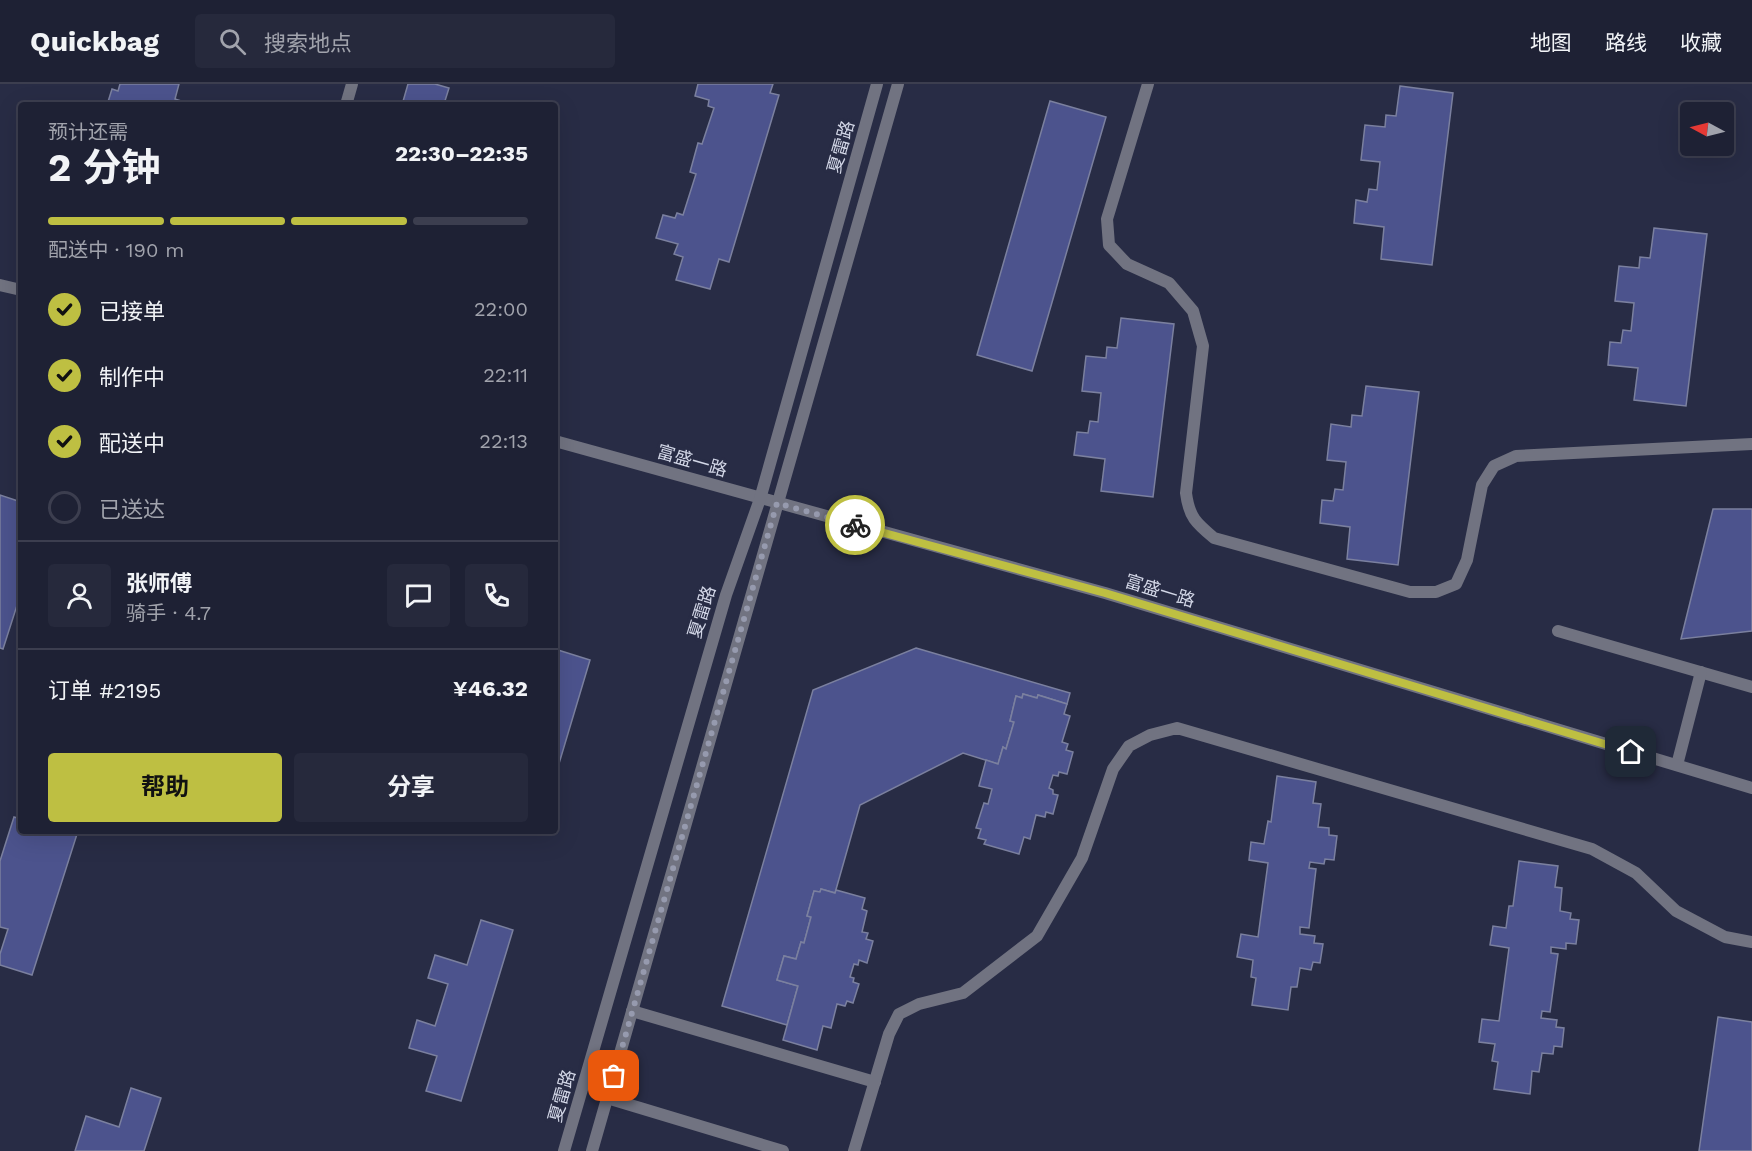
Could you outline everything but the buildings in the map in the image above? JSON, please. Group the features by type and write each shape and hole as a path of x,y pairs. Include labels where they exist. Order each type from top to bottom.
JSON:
{"street":[{"path":"347,102 352,84"},
{"name":"夏雷路","path":"564,1151 726,595 760,499 877,84"},
{"name":"夏雷路","path":"592,1151 898,84"},
{"path":"1148,84 1107,219 1109,245 1127,264 1169,284 1193,311 1203,346 1186,493 1188,510 1197,524 1214,538 1410,592 1436,592 1456,584 1467,560 1482,484 1494,466 1516,456 1752,444"},
{"path":"0,285 18,289"},
{"name":"富盛一路","path":"558,442 1105,593 1752,788"},
{"path":"1558,630 1752,687"},
{"path":"1677,765 1701,672"},
{"path":"854,1151 889,1034 899,1014 919,1004 963,993 1037,936 1082,858 1113,769 1128,746 1150,735 1177,728 1592,849 1636,873 1677,911 1725,937 1752,942"},
{"path":"632,1011 874,1082"},
{"path":"607,1098 783,1151"}],"way so far":[{"path":"614,1076 777,503 855,525"}],"route":[{"path":"855,525 1105,593 1631,752"}]}
